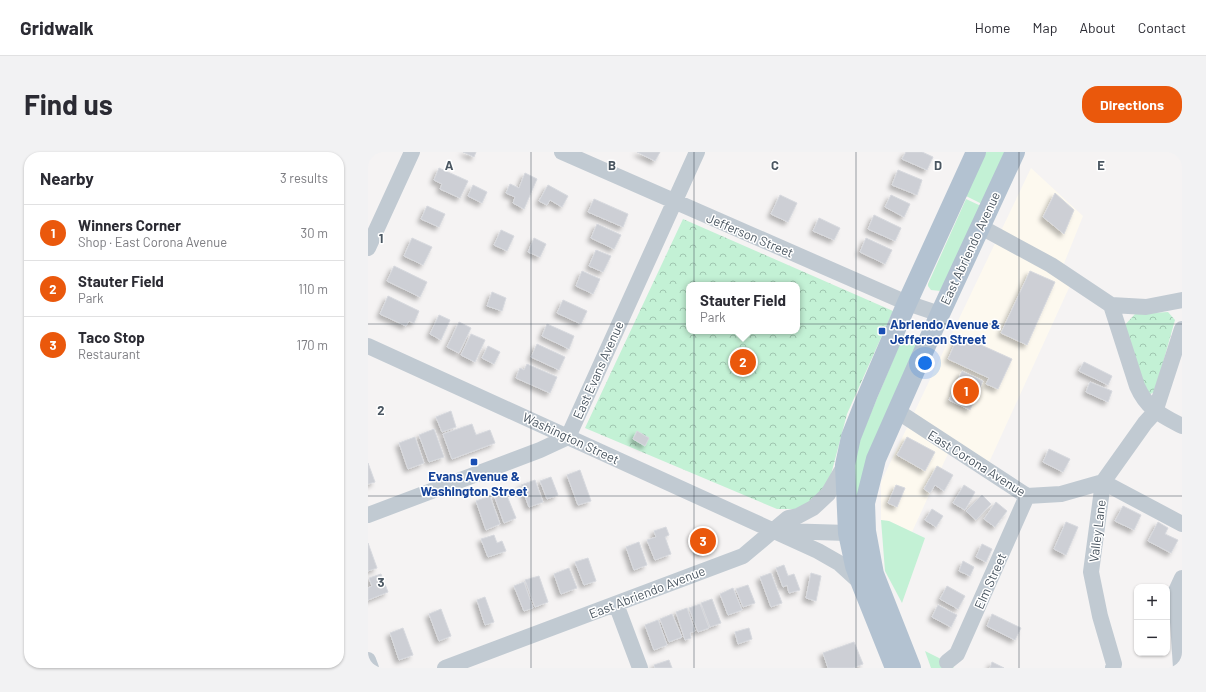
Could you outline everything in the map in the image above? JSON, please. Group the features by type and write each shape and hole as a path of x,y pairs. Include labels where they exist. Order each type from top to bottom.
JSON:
{"main road":[{"path":"911,668 857,532 845,465 851,437 868,394 907,303 976,152"},
{"name":"East Abriendo Avenue","path":"857,532 876,459 940,314 1015,152"},
{"path":"857,532 855,566 895,668"}],"street":[{"path":"368,248 412,152"},
{"name":"Jefferson Street","path":"562,152 907,303 940,314"},
{"name":"East Evans Avenue","path":"568,437 697,152"},
{"path":"981,227 1051,265 1112,305 1146,307 1182,300"},
{"path":"1112,305 1137,386 1144,400 1155,412 1182,426"},
{"path":"1103,482 1145,423 1155,412 1182,329"},
{"name":"Washington Street","path":"368,346 818,551 840,564 861,584"},
{"name":"East Corona Avenue","path":"897,411 1027,496 1061,494 1103,482"},
{"path":"368,515 540,450 568,437"},
{"name":"East Abriendo Avenue","path":"445,668 743,556 788,518 798,516 813,508 828,494 845,465"},
{"name":"Valley Lane","path":"1113,668 1114,664 1100,616 1091,572 1103,482 1182,524"},
{"name":"Elm Street","path":"947,662 957,654 1027,496"},
{"path":"773,531 857,532"},
{"path":"1181,668 1176,591 1182,578"},
{"path":"616,604 640,668"},
{"path":"368,660 371,668"}],"shaded area":[{"path":"1031,168 1083,216 1061,271 1073,279 986,469 951,447 912,532 889,521 881,520 881,482"}],"green space":[{"path":"986,152 1006,152 982,204 966,196"},
{"path":"966,199 981,206 941,291 931,290 928,284"},
{"path":"683,219 893,311 847,414 828,486 800,509 777,509 585,428"},
{"path":"1168,312 1175,320 1155,391 1148,396 1124,326 1135,314"},
{"path":"907,335 916,339 918,342 857,503 853,473 858,444 903,336"},
{"path":"881,520 889,521 925,538 902,603 885,571"},
{"path":"925,651 947,662 954,668 931,668"}],"building":[{"path":"463,152 476,152 474,157"},
{"path":"637,152 660,152 655,161"},
{"path":"906,152 922,152 933,157 927,170 902,159"},
{"path":"439,168 468,181 460,198 440,189 442,184 434,180"},
{"path":"898,170 922,180 917,195 892,185"},
{"path":"525,173 537,179 524,209 513,203 515,197 506,193 510,184 519,188"},
{"path":"473,185 487,192 482,203 468,196"},
{"path":"548,185 568,196 562,207 550,200 547,205 539,201"},
{"path":"1055,193 1074,210 1064,234 1043,217"},
{"path":"780,195 797,203 788,222 771,214"},
{"path":"891,195 910,204 904,217 885,207"},
{"path":"594,199 628,214 623,227 588,212"},
{"path":"427,206 445,214 439,227 421,219"},
{"path":"874,215 901,228 895,241 868,229"},
{"path":"819,218 840,228 834,240 813,231"},
{"path":"597,224 621,235 614,249 591,238"},
{"path":"501,230 514,236 507,251 494,245"},
{"path":"412,238 432,247 423,265 404,256"},
{"path":"534,238 546,244 540,257 528,252"},
{"path":"866,238 892,250 885,264 860,252"},
{"path":"596,250 611,256 603,272 589,266"},
{"path":"394,266 427,282 420,297 387,281"},
{"path":"582,271 600,279 593,294 576,286"},
{"path":"1030,271 1055,282 1027,345 1001,333"},
{"path":"492,292 506,298 502,311 487,306"},
{"path":"388,296 419,311 414,323 409,321 406,326 380,314"},
{"path":"563,300 587,311 581,324 557,313"},
{"path":"439,315 450,320 441,340 430,334"},
{"path":"459,322 471,328 459,353 447,347"},
{"path":"547,324 574,336 569,349 542,336"},
{"path":"471,334 485,340 475,362 461,355"},
{"path":"959,335 1012,359 998,389 986,384 989,378 948,359"},
{"path":"537,344 565,357 559,370 531,357"},
{"path":"488,346 500,352 494,364 482,358"},
{"path":"1084,362 1112,376 1108,385 1079,371"},
{"path":"527,364 557,377 550,393 516,378 520,368 524,370"},
{"path":"962,371 983,381 970,410 949,400"},
{"path":"1090,382 1112,391 1108,402 1086,392"},
{"path":"451,411 456,427 442,432 436,417"},
{"path":"472,424 476,435 490,430 495,443 452,459 443,434"},
{"path":"434,429 444,457 429,462 419,435"},
{"path":"637,431 649,438 645,446 633,439"},
{"path":"415,437 424,463 408,469 399,443"},
{"path":"907,437 935,452 925,471 897,455"},
{"path":"1049,449 1070,459 1063,472 1043,462"},
{"path":"368,463 375,482 368,484"},
{"path":"937,466 953,475 944,491 935,485 930,493 924,489"},
{"path":"580,470 591,501 578,505 567,475"},
{"path":"551,477 558,495 547,499 540,481"},
{"path":"535,480 543,502 529,507 521,485"},
{"path":"896,485 905,488 897,507 888,503"},
{"path":"964,485 975,492 965,510 953,503"},
{"path":"505,491 516,518 504,523 494,495"},
{"path":"982,495 991,504 976,520 966,511"},
{"path":"490,496 500,524 486,530 476,501"},
{"path":"996,502 1007,511 995,527 984,519"},
{"path":"1123,506 1141,515 1134,530 1115,521"},
{"path":"932,509 943,516 936,527 925,520"},
{"path":"1066,522 1078,527 1066,555 1054,549"},
{"path":"1158,522 1168,528 1165,534 1178,540 1171,553 1148,541"},
{"path":"666,527 669,535 665,537 671,554 655,560 647,540 656,537 654,531"},
{"path":"707,530 714,548 699,553 692,535"},
{"path":"494,535 497,543 502,541 506,551 488,557 481,539"},
{"path":"639,542 647,565 634,570 626,547"},
{"path":"368,543 377,568 368,571"},
{"path":"982,544 992,549 986,562 976,557"},
{"path":"588,558 596,581 584,585 575,562"},
{"path":"963,561 974,567 970,576 959,571"},
{"path":"784,565 788,576 794,574 800,590 789,593 787,585 783,587 776,568"},
{"path":"569,568 577,588 561,594 554,574"},
{"path":"771,573 782,603 771,607 760,577"},
{"path":"811,573 821,576 816,601 806,598"},
{"path":"381,574 388,592 368,600 368,588 372,586 369,578"},
{"path":"539,576 548,602 535,607 525,580"},
{"path":"524,582 533,608 524,611 514,586"},
{"path":"748,585 755,603 743,607 736,589"},
{"path":"947,586 965,596 958,609 940,599"},
{"path":"733,588 742,610 728,615 720,594"},
{"path":"485,597 494,622 485,625 477,600"},
{"path":"712,599 721,623 710,627 701,603"},
{"path":"700,604 709,628 698,632 689,608"},
{"path":"938,605 957,615 951,627 932,617"},
{"path":"687,608 695,631 690,633 691,638 685,640 676,612"},
{"path":"441,609 451,636 439,641 429,614"},
{"path":"672,614 682,637 669,642 660,619"},
{"path":"992,614 1021,628 1015,640 987,626"},
{"path":"658,620 667,645 654,650 645,625"},
{"path":"403,628 413,655 399,660 390,633"},
{"path":"749,628 752,639 738,644 735,632"},
{"path":"854,642 863,664 853,668 828,668 823,653"},
{"path":"669,660 672,668 655,668 654,665"},
{"path":"992,662 1004,668 990,668"}],"place":[{"name":"Abriendo Avenue & Jefferson Street","path":"882,331"},
{"name":"Stauter Field","path":"743,362"},
{"name":"Winners Corner","path":"966,391"},
{"name":"Evans Avenue & Washington Street","path":"474,462"},
{"name":"Taco Stop","path":"703,541"}]}
